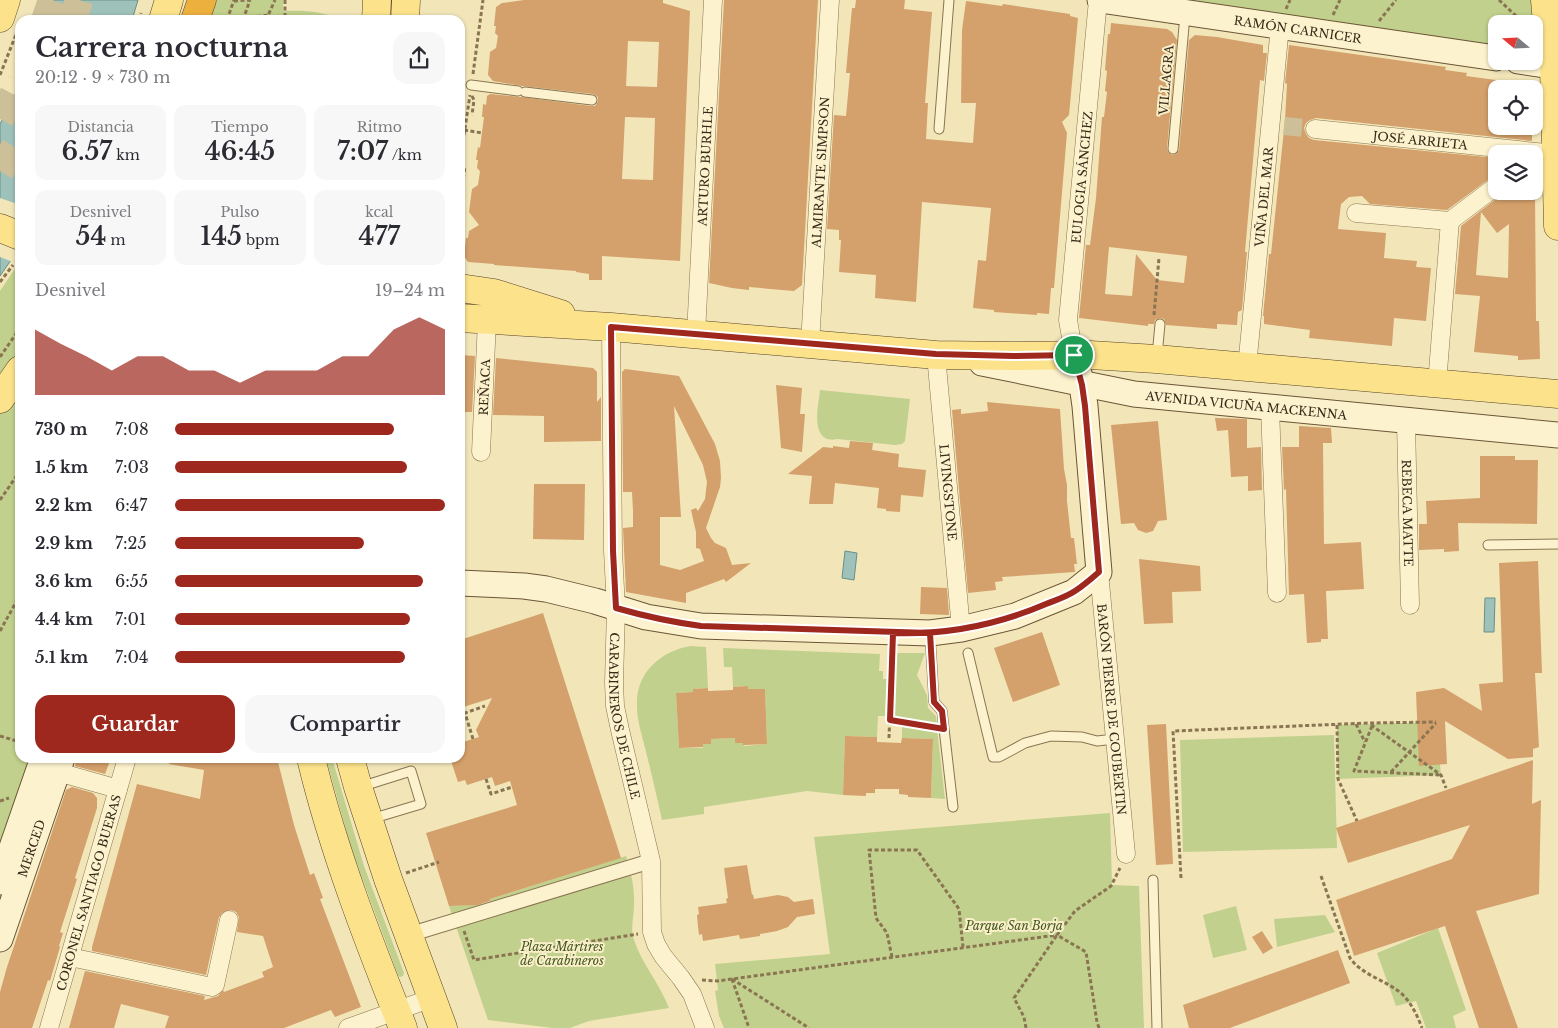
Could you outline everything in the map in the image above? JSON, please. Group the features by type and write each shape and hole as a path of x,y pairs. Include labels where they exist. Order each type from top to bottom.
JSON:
{"highway":[{"path":"196,15 202,0"}],"main road":[{"path":"6,0 8,24"},
{"path":"164,15 169,0"},
{"path":"376,15 377,0"},
{"path":"405,15 406,0"},
{"name":"RAMÓN CARNICER","path":"1099,0 1488,57"},
{"path":"1539,11 1549,45 1557,63 1556,154 1558,226"},
{"path":"1543,62 1557,63"},
{"path":"0,228 15,234"},
{"name":"AVENIDA VICUÑA MACKENNA","path":"465,289 494,293 556,313 611,327"},
{"name":"AVENIDA VICUÑA MACKENNA","path":"465,319 611,327 936,354 1074,355 1153,346 1247,367 1558,394"},
{"name":"AVENIDA VICUÑA MACKENNA","path":"936,354 1134,394 1406,422 1558,435"},
{"name":"BARÓN PIERRE DE COUBERTIN","path":"1074,355 1085,406 1099,572"},
{"path":"0,399 15,377"},
{"path":"465,583 546,589 656,619 701,626 930,633 961,630 992,623 1037,608 1074,592 1099,572"},
{"name":"MERCED","path":"0,882 54,763"},
{"name":"MERCED","path":"0,939 54,763"},
{"path":"312,763 321,798 346,876 400,1020"},
{"path":"351,763 388,879 443,1028"}],"street":[{"name":"ARTURO BURHLE","path":"696,334 713,0"},
{"name":"ALMIRANTE SIMPSON","path":"810,344 830,0"},
{"name":"EULOGIA SÁNCHEZ","path":"1074,355 1068,320 1099,0"},
{"name":"VIÑA DEL MAR","path":"1247,367 1277,125 1280,26"},
{"name":"JOSÉ ARRIETA","path":"1315,129 1556,154"},
{"path":"1356,213 1450,222 1488,192"},
{"path":"1437,384 1450,222"},
{"name":"REÑACA","path":"481,452 487,321"},
{"name":"CARABINEROS DE CHILE","path":"611,327 613,551 616,608 615,706 651,861 652,932 663,956 692,994 705,1028"},
{"name":"LIVINGSTONE","path":"936,354 961,630"},
{"path":"1270,408 1277,593"},
{"name":"REBECA MATTE","path":"1406,422 1410,605"},
{"name":"BARÓN PIERRE DE COUBERTIN","path":"1099,572 1126,854"},
{"path":"56,763 118,790"},
{"name":"CORONEL SANTIAGO BUERAS","path":"49,1028 126,763"},
{"path":"408,935 651,861"},
{"path":"70,957 212,987 215,985 229,920"},
{"path":"348,1028 400,1020 432,998"}],"lane":[{"path":"939,129 949,0"},
{"name":"VILLAGRA","path":"1173,149 1185,12"},
{"path":"471,85 592,100"},
{"path":"1082,385 1118,383 1156,387"},
{"path":"1529,423 1558,426"},
{"path":"1488,545 1558,544"},
{"path":"930,633 934,702 942,711 953,807"},
{"path":"968,653 993,757 999,757 1025,743 1051,736 1082,737 1097,741 1115,739"},
{"path":"358,787 411,772 420,804 368,820"},
{"path":"1154,880 1157,1028"}],"path":[{"path":"229,15 234,0 250,0 245,15"},
{"path":"269,15 275,0"},
{"path":"285,0 285,15"},
{"path":"465,124 483,0"},
{"path":"1332,19 1340,0"},
{"path":"1375,25 1396,0"},
{"path":"1499,0 1515,15 1539,11"},
{"path":"0,76 8,24"},
{"path":"472,115 474,100"},
{"path":"465,130 482,132"},
{"path":"1153,346 1159,258"},
{"path":"0,282 13,264"},
{"path":"0,357 15,335"},
{"path":"0,500 15,478"},
{"path":"0,631 15,603"},
{"path":"889,738 893,633"},
{"path":"473,739 465,713 485,706"},
{"path":"890,720 944,729"},
{"path":"1181,878 1173,731 1436,722 1391,773"},
{"path":"1368,723 1441,775 1446,788"},
{"path":"1356,724 1366,743"},
{"path":"1337,725 1338,779 1357,821"},
{"path":"1372,726 1354,771 1441,775"},
{"path":"0,736 15,740"},
{"path":"486,779 490,794 512,787"},
{"path":"0,800 9,797"},
{"path":"892,957 887,933 876,918 869,850 918,850 959,909 963,947"},
{"path":"1026,1028 1024,1017 1014,998 1057,934 1075,911 1112,886 1126,854"},
{"path":"388,879 439,862"},
{"path":"1321,876 1350,958 1356,965 1401,994 1416,1012 1422,1028"},
{"path":"459,919 474,960 652,932"},
{"path":"681,978 717,981 1057,934 1086,952 1099,1028"},
{"path":"732,978 748,1028"},
{"path":"732,978 809,1028"}],"green space":[{"path":"211,0 283,0 283,11 313,12 328,15 205,15"},
{"path":"1154,0 1558,0 1558,56 1543,55 1543,15 1488,15 1488,50"},
{"path":"15,268 15,763 30,763 0,849 0,291"},
{"path":"820,390 910,399 905,441 902,444 895,445 827,439 822,435 817,424"},
{"path":"690,646 706,647 708,688 693,689 693,692 676,693 679,748 703,748 703,744 711,744 711,739 735,738 735,743 743,743 744,746 767,744 765,689 748,689 748,686 733,687 732,667 724,667 723,648 880,654 879,671 883,671 883,679 887,679 885,716 878,716 877,737 845,736 843,795 807,791 704,807 704,814 662,820 639,724 637,695 640,684 651,666 668,653"},
{"path":"896,653 925,653 917,675 927,695 928,708 936,716 937,726 894,720"},
{"path":"1436,722 1441,775 1338,779 1337,725"},
{"path":"902,724 937,729 945,799 931,798 933,739 902,738"},
{"path":"1334,735 1337,848 1183,852 1180,740"},
{"path":"327,763 333,763 364,866 404,973 403,976 400,977 398,975 351,848"},
{"name":"Parque San Borja","path":"1110,813 1112,885 1139,886 1144,1028 724,1028 719,1016 715,991 718,990 715,964 830,954 814,837"},
{"name":"Plaza Mártires de Carabineros","path":"626,856 634,893 632,927 634,940 669,1008 589,1021 570,1028 553,1028 488,1020 449,906 490,904 490,899"},
{"path":"1236,906 1247,950 1213,958 1203,915"},
{"path":"1325,915 1335,932 1277,947 1274,919"},
{"path":"1438,928 1466,1010 1453,1016 1456,1028 1426,1028 1416,1001 1396,1006 1377,953"}],"water":[{"path":"54,0 138,0 134,15 49,15"},
{"path":"15,95 15,254 0,276 0,124"},
{"path":"845,551 857,553 854,580 842,578"},
{"path":"1485,598 1495,598 1494,632 1484,632"}],"pier":[{"path":"0,198 15,203 15,259 13,262 0,257"}],"building":[{"path":"524,0 663,0 663,3 690,11 680,261 602,256 602,280 589,280 589,274 576,271 468,262 465,258 466,238 468,238 469,231 479,225 469,212 472,189 478,185 480,171 477,168 478,160 476,160 478,147 480,148 484,117 482,117 483,104 486,105 487,96 490,94 591,106 595,106 598,101 598,97 593,94 493,81 488,75 490,52 496,48 498,36 495,33 496,26 494,26 496,7 502,3","holes":["628,41 659,42 657,87 626,86","625,117 655,118 653,180 622,179"]},
{"path":"724,0 818,0 802,285 794,291 749,287 749,290 709,283"},
{"path":"856,0 905,0 904,9 932,12 925,103 928,103 926,139 973,143 976,103 961,103 962,30 966,1 1002,6 1003,4 1070,14 1070,16 1078,18 1069,115 1062,122 1067,133 1054,288 1051,288 1049,314 994,312 994,310 973,308 978,260 986,261 991,208 922,202 916,302 875,298 876,275 839,272 841,240 839,240 839,230 827,229 834,115 846,116 850,73 846,73 852,8 855,8"},
{"path":"1111,23 1167,29 1172,32 1177,40 1167,148 1168,152 1172,155 1176,154 1179,150 1189,40 1195,35 1217,37 1263,45 1263,53 1267,53 1264,81 1260,80 1245,252 1247,252 1242,310 1238,312 1237,325 1217,324 1217,329 1166,325 1164,319 1160,318 1155,320 1154,324 1148,324 1148,326 1079,318 1086,245 1090,245 1096,198 1102,117 1104,117 1107,92 1105,91 1107,71 1105,70 1108,34 1110,34","holes":["1109,247 1187,256 1184,283 1157,280 1136,254 1132,296 1105,294"]},
{"path":"1289,45 1446,67 1445,70 1467,73 1466,76 1496,80 1488,80 1488,135 1532,135 1532,141 1316,118 1306,123 1304,128 1306,134 1314,140 1488,157 1488,180 1447,210 1370,204 1362,196 1349,197 1341,204 1338,229 1386,233 1384,258 1417,261 1416,267 1431,268 1426,321 1394,318 1392,346 1309,338 1310,330 1264,324 1263,316 1269,254 1271,254 1285,120 1287,84 1285,83"},
{"path":"1495,200 1535,200 1536,321 1539,321 1540,359 1518,360 1518,356 1474,352 1480,296 1455,294 1461,226","holes":["1481,212 1497,233 1509,224 1508,278 1476,275"]},
{"path":"465,355 475,356 472,412 465,412"},
{"path":"496,358 593,368 597,372 597,402 601,397 601,441 544,442 544,416 493,415"},
{"path":"625,369 679,376 715,444 720,461 720,487 706,528 715,543 726,548 732,565 751,563 726,582 724,579 686,593 686,603 626,592 623,528 633,527 633,511 632,492 623,492 622,372","holes":["674,406 703,465 707,482 705,499 698,511 696,508 691,510 696,532 696,548 700,549 704,561 680,570 660,565 660,517 681,517"]},
{"path":"776,385 802,388 800,414 805,414 802,452 781,448"},
{"path":"987,402 1060,409 1071,538 1074,538 1077,564 1074,564 1075,572 1002,577 1003,581 995,582 996,590 968,593 952,410 961,409 961,414 988,411"},
{"path":"1215,418 1247,419 1247,448 1261,447 1262,490 1248,491 1248,476 1231,477 1228,430 1217,431"},
{"path":"1158,421 1167,520 1158,521 1153,531 1146,533 1138,530 1134,523 1121,524 1111,425"},
{"path":"1299,426 1331,428 1332,443 1323,443 1324,544 1361,542 1364,589 1326,591 1328,639 1321,639 1321,642 1307,643 1304,594 1289,595 1286,489 1284,490 1282,447 1299,447"},
{"path":"850,441 873,443 872,450 899,454 898,467 926,470 923,497 901,495 900,512 886,511 886,509 877,508 879,488 835,483 833,504 809,504 812,476 788,474 823,447 849,448"},
{"path":"1480,456 1515,456 1515,460 1538,460 1537,524 1458,523 1459,551 1444,552 1444,549 1419,550 1419,524 1427,524 1426,501 1480,498"},
{"path":"534,484 585,484 584,540 533,539"},
{"path":"1139,559 1200,566 1201,591 1172,592 1173,623 1144,624"},
{"path":"1538,561 1542,673 1535,673 1539,747 1533,749 1533,757 1508,759 1445,721 1447,764 1419,766 1416,692 1444,688 1482,711 1479,684 1503,682 1499,563"},
{"path":"921,587 947,588 949,615 920,614"},
{"path":"543,613 621,858 490,899 490,901 478,905 449,906 426,833 517,805 510,781 495,786 492,777 467,785 465,780 458,782 452,763 465,763 465,741 479,737 476,730 492,698 465,706 465,638"},
{"path":"1042,632 1060,685 1013,702 994,648"},
{"path":"748,686 748,689 765,689 767,744 743,745 743,743 735,743 735,738 711,739 711,744 703,744 703,747 679,748 676,693 693,692 693,689 708,688 708,691 733,690 733,687"},
{"path":"1166,724 1173,864 1156,865 1147,725"},
{"path":"845,736 877,737 877,742 901,743 902,738 933,739 931,798 908,797 908,795 899,794 899,789 875,789 875,793 866,793 866,796 843,795"},
{"path":"1533,760 1532,804 1541,800 1539,894 1476,911 1518,1028 1479,1028 1445,926 1354,956 1336,900 1452,859 1470,825 1348,863 1336,828"},
{"path":"75,763 109,763 105,774 75,766"},
{"path":"278,763 294,825 310,875 314,873 323,898 320,899 361,1007 335,1017 331,1010 284,1028 165,1028 169,1016 121,1004 114,1028 69,1028 85,971 205,996 204,1000 218,996 223,990 224,992 264,977 262,972 273,967 263,936 237,932 239,917 236,912 231,910 222,913 219,917 206,975 92,951 137,784 200,799 204,770 169,764"},
{"path":"72,787 93,793 97,798 97,808 60,932 63,933 50,981 48,980 32,1028 0,1028 0,992 7,967 66,790"},
{"path":"747,865 754,899 778,895 788,897 794,902 813,899 815,914 797,917 788,927 760,934 760,936 740,939 739,935 703,941 702,934 699,935 698,907 727,903 724,868"},
{"path":"1262,931 1273,948 1263,954 1252,937"},
{"path":"1338,950 1350,983 1230,1028 1189,1028 1183,1005"}],"tunnel":[{"path":"47,15 52,0"},
{"path":"74,15 79,0"},
{"path":"0,119 15,91"},
{"path":"1284,126 1315,129"},
{"path":"0,171 15,147"}],"route":[{"path":"1074,355 976,356 936,354 611,327 613,551 616,608 675,623 701,626 930,633 934,702 942,711 944,729 890,720 893,633 930,633 950,631 992,623 1037,608 1074,592 1099,572 1085,406 1074,355"}]}
